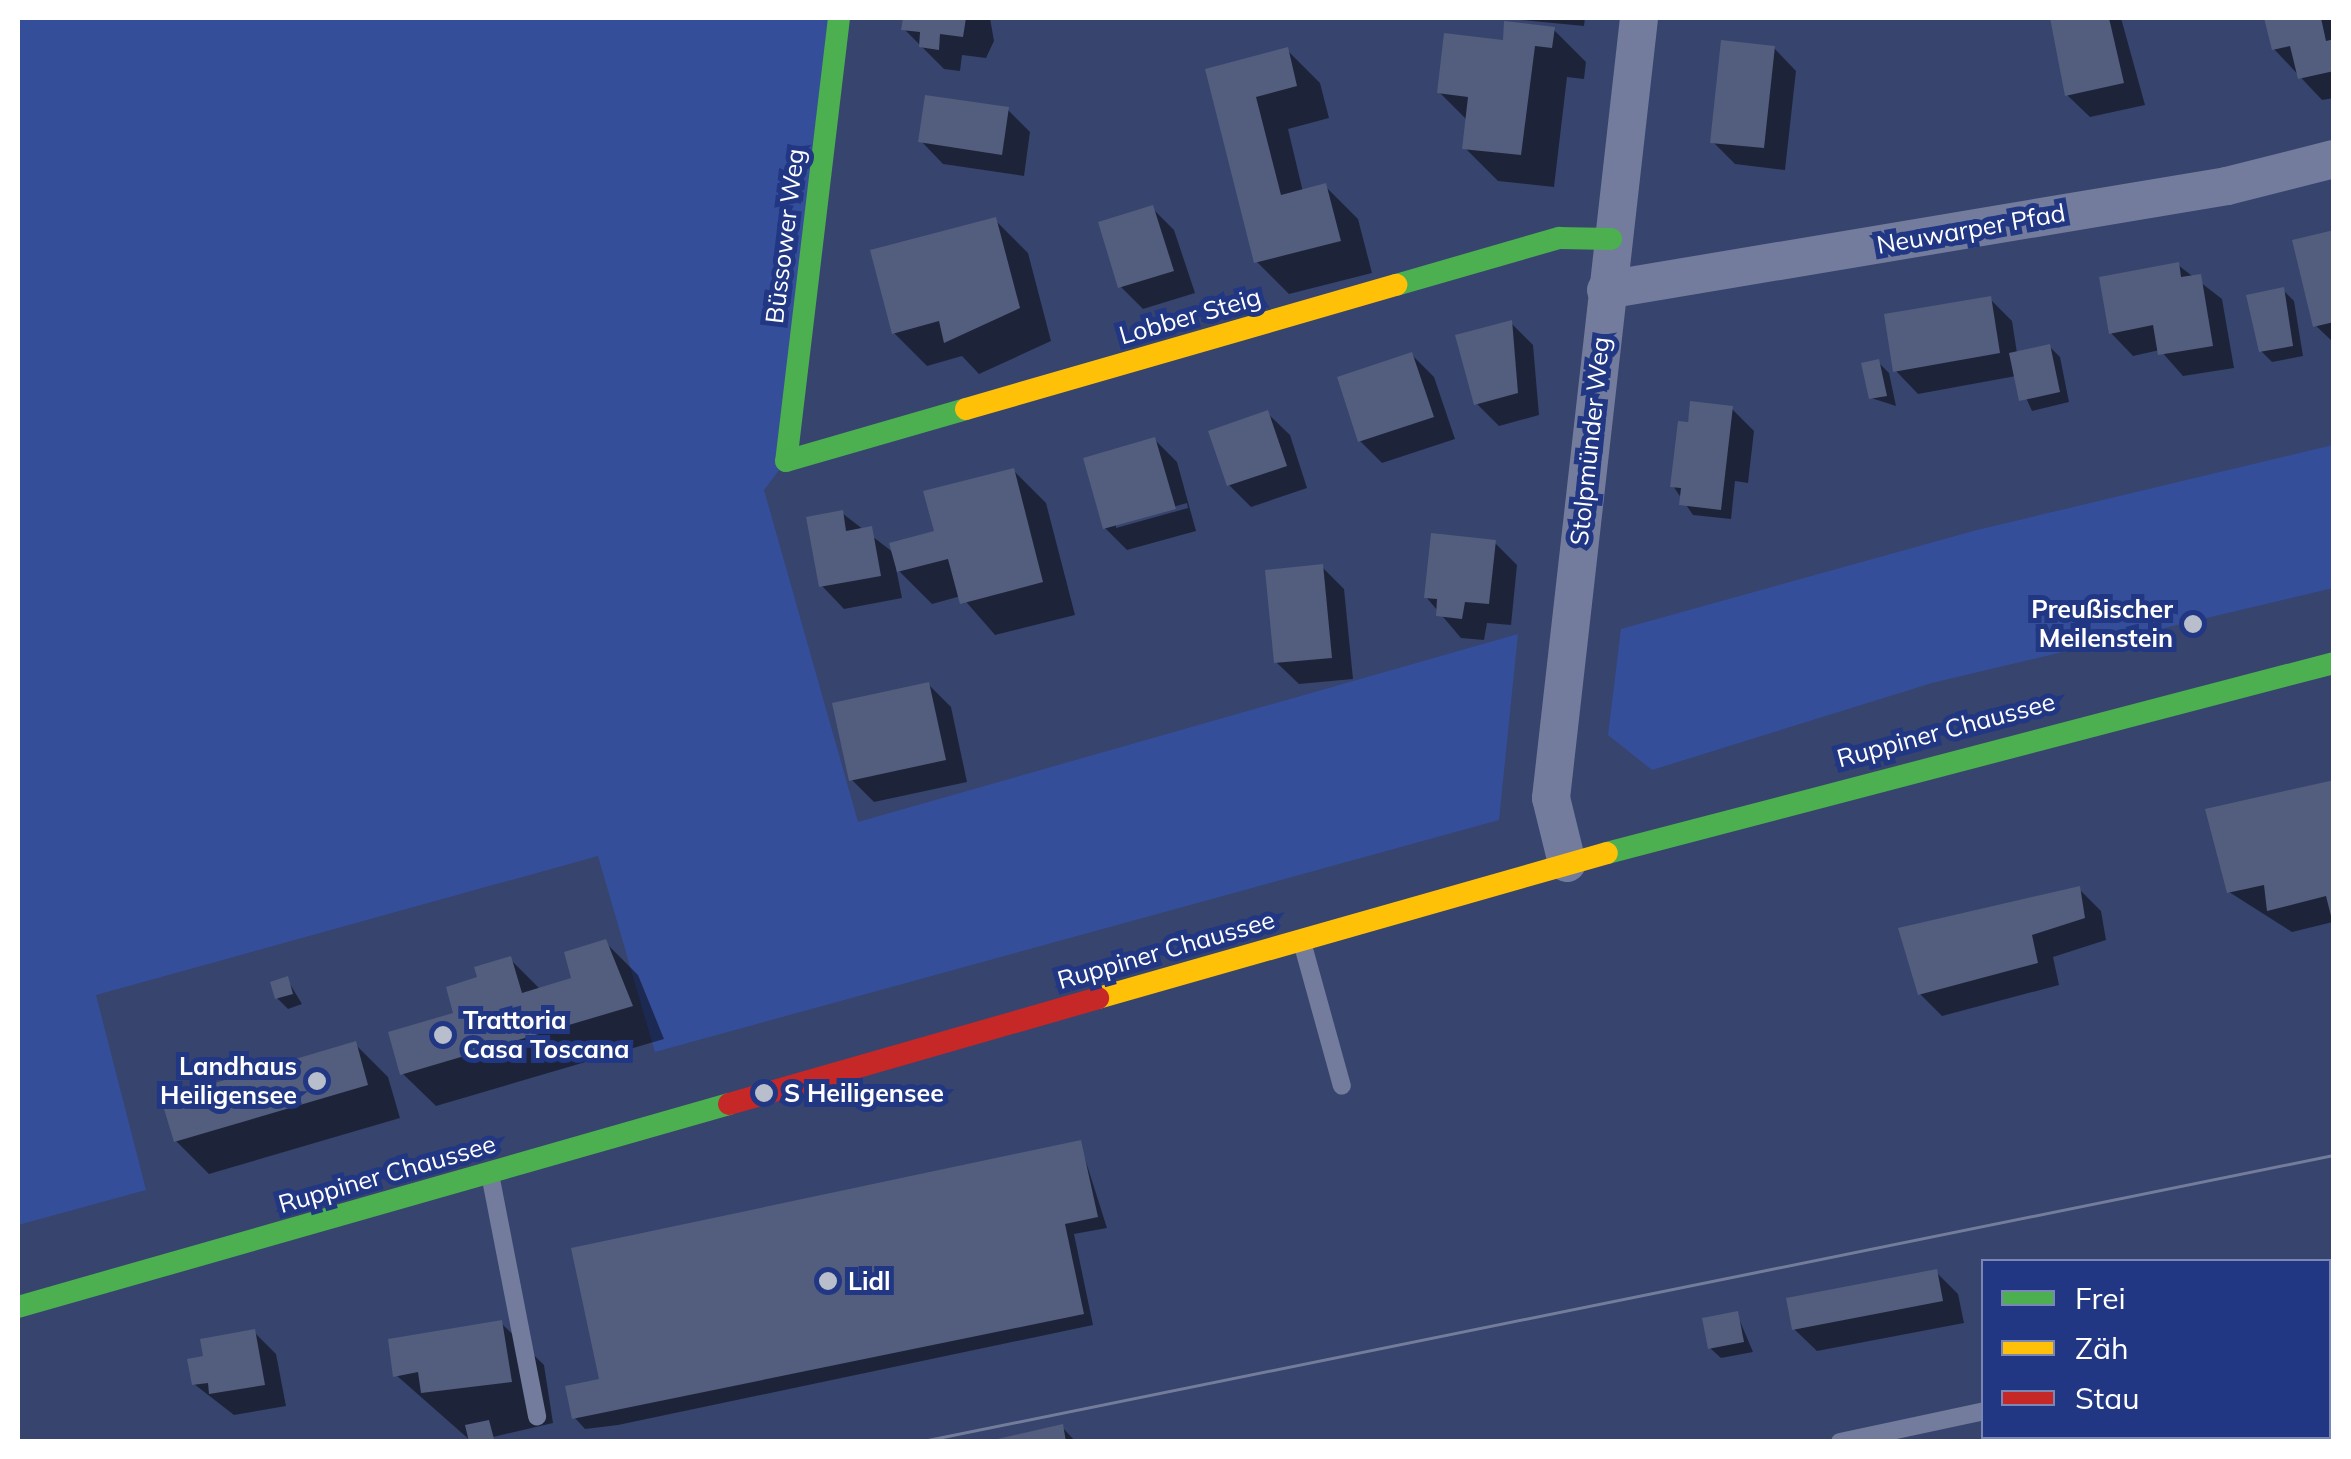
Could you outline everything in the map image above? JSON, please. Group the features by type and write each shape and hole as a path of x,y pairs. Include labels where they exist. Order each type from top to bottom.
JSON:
{"main road":[{"name":"Büssower Weg","path":"786,462 839,18"},
{"name":"Lobber Steig","path":"786,462 1559,238 1611,239"},
{"name":"Ruppiner Chaussee","path":"18,1307 1567,863 2334,663"}],"street":[{"name":"Stolpmünder Weg","path":"1567,863 1552,798 1611,239 1639,18"},
{"name":"Neuwarper Pfad","path":"1606,290 2227,186 2334,159"}],"lane":[{"path":"1302,940 1342,1086"},
{"path":"490,1174 537,1416"},
{"path":"1840,1442 1981,1412"}],"shaded area":[{"path":"18,18 839,18 786,461 764,490 858,822 1518,634 1499,820 655,1052 598,856 96,995 146,1190 18,1225"},
{"path":"2333,445 2333,588 1932,683 1652,770 1608,735 1621,629 1977,530"}],"building":[{"path":"903,18 966,18 963,37 940,34 939,50 919,47 920,32 901,30"},
{"path":"2050,18 2109,18 2124,83 2065,96"},
{"path":"2264,18 2321,18 2326,41 2334,39 2334,71 2298,79 2290,46 2272,50"},
{"path":"1504,21 1555,27 1552,48 1535,46 1521,155 1462,149 1468,97 1437,93 1444,33 1503,40"},
{"path":"1721,40 1775,46 1764,148 1710,143"},
{"path":"1288,47 1297,86 1256,97 1281,195 1326,183 1341,241 1254,263 1205,69"},
{"path":"925,95 1009,107 1002,155 918,142"},
{"path":"1153,205 1174,271 1118,288 1098,222"},
{"path":"996,217 1020,308 944,343 939,321 892,334 870,250"},
{"path":"2334,230 2334,322 2313,327 2292,240"},
{"path":"2179,262 2181,277 2201,274 2213,346 2158,355 2153,325 2109,334 2099,277"},
{"path":"2284,287 2293,346 2259,352 2246,295"},
{"path":"1991,296 2000,353 1893,372 1884,314"},
{"path":"1512,320 1518,393 1474,405 1455,335"},
{"path":"2050,344 2060,392 2019,401 2009,353"},
{"path":"1412,352 1434,417 1358,442 1337,377"},
{"path":"1879,359 1887,396 1869,399 1861,363"},
{"path":"1690,401 1733,406 1721,510 1679,505 1681,488 1670,487 1678,421 1688,422"},
{"path":"1268,410 1287,466 1227,486 1208,431"},
{"path":"1155,437 1176,509 1103,529 1083,458"},
{"path":"1014,468 1043,582 960,604 948,559 897,572 889,543 934,531 923,491"},
{"path":"843,510 846,531 872,526 881,576 819,587 806,517"},
{"path":"1431,533 1496,540 1489,604 1465,602 1462,619 1436,616 1437,599 1424,598"},
{"path":"1323,564 1332,658 1274,663 1265,570"},
{"path":"929,682 946,760 849,781 832,703"},
{"path":"2334,780 2334,928 2326,896 2267,911 2264,885 2227,893 2205,809"},
{"path":"2080,886 2085,918 2032,935 2038,963 1918,995 1898,928"},
{"path":"606,939 633,1006 400,1075 388,1032 453,1013 446,987 477,977 474,967 511,956 522,993 571,978 564,952"},
{"path":"288,976 293,994 275,999 270,982"},
{"path":"356,1041 368,1085 174,1142 161,1099"},
{"name":"Lidl","path":"1081,1140 1098,1217 1065,1224 1084,1314 572,1419 565,1386 599,1379 571,1248"},
{"path":"1937,1269 1943,1301 1792,1330 1786,1298"},
{"path":"1738,1311 1744,1342 1708,1349 1702,1318"},
{"path":"502,1320 512,1382 421,1393 418,1372 393,1377 388,1339"},
{"path":"255,1329 265,1385 209,1394 208,1383 192,1385 187,1359 203,1356 200,1339"},
{"path":"489,1420 494,1439 469,1442 465,1425"},
{"path":"1063,1424 1066,1442 993,1442 993,1440"},
{"path":"2056,1439 2215,1439 2049,1442"}],"tram line":[{"path":"918,1442 2334,1155"}],"traffic: fast":[{"path":"839,18 786,461 966,409"},
{"path":"1396,285 1559,238 1611,239"},
{"path":"1607,853 2334,663"},
{"path":"18,1307 729,1104"}],"traffic: slow":[{"path":"966,409 1396,285"},
{"path":"1098,998 1607,853"}],"traffic: jam":[{"path":"729,1104 1098,998"}],"place":[{"name":"Preußischer Meilenstein","path":"2193,624"},
{"name":"Trattoria Casa Toscana","path":"443,1035"},
{"name":"Landhaus Heiligensee","path":"317,1081"},
{"name":"S Heiligensee","path":"764,1093"},
{"name":"Lidl","path":"828,1281"}]}
